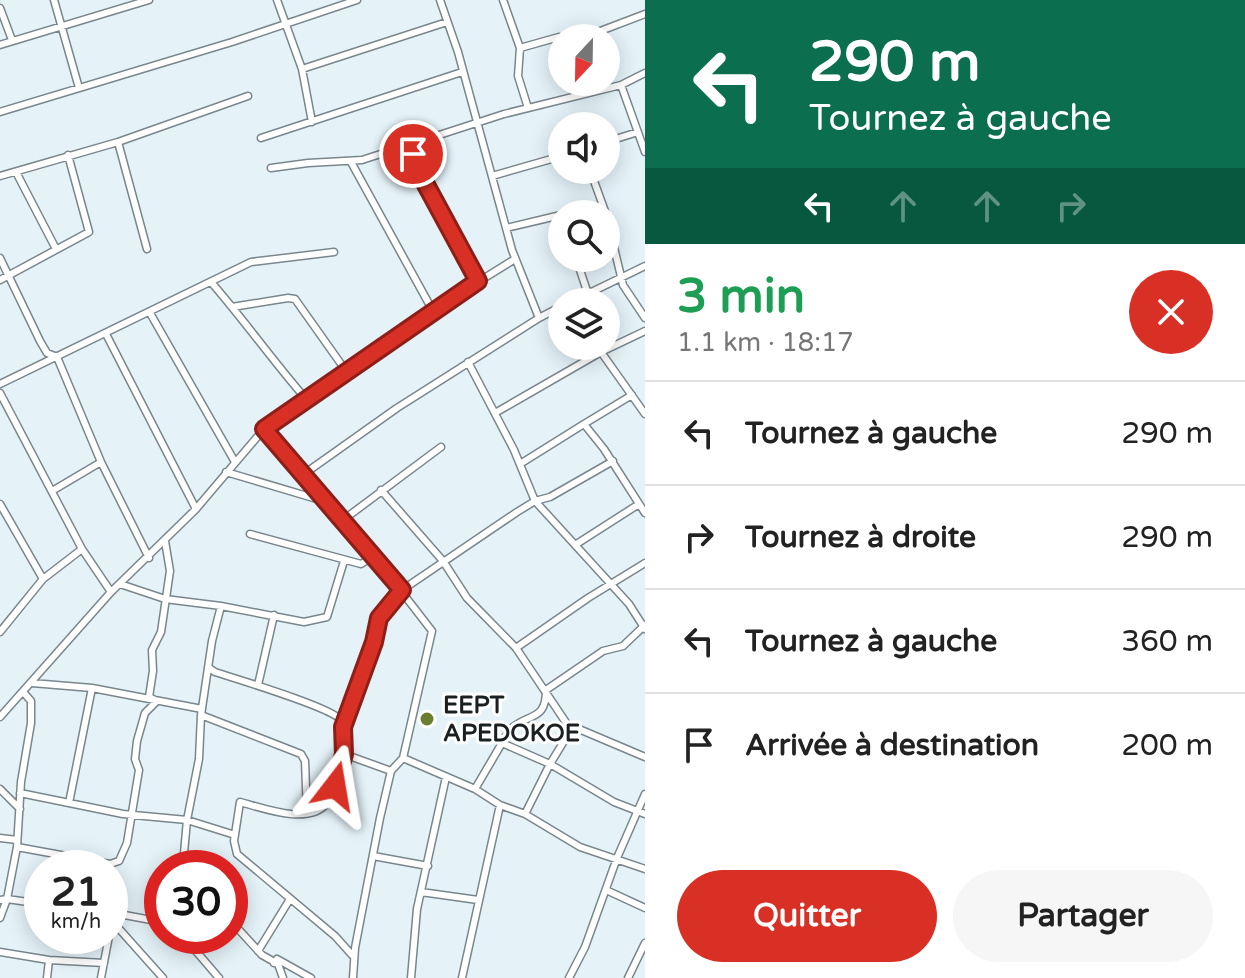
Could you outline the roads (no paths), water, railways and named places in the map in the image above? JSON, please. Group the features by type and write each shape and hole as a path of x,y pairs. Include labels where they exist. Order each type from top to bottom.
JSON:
{"street":[{"path":"54,0 79,88"},
{"path":"0,45 149,0"},
{"path":"277,0 302,69 312,122"},
{"path":"0,112 357,0"},
{"path":"440,0 515,259 539,318"},
{"path":"503,0 520,48 518,76 528,108"},
{"path":"0,8 12,40"},
{"path":"619,24 645,14"},
{"path":"302,69 447,22"},
{"path":"520,48 548,40"},
{"path":"261,138 462,72"},
{"path":"271,168 315,162 351,162 528,108 621,85 645,73"},
{"path":"621,85 645,152"},
{"path":"0,176 118,142 248,96"},
{"path":"620,138 638,132"},
{"path":"118,142 147,249"},
{"path":"409,146 425,183 478,281"},
{"path":"0,280 89,232 68,155"},
{"path":"492,176 548,160"},
{"path":"351,162 434,313"},
{"path":"16,172 56,249"},
{"path":"506,228 548,218"},
{"path":"0,384 257,260 334,252"},
{"path":"0,258 40,341 47,353 57,357 101,462 149,558"},
{"path":"0,717 111,592 196,509 264,429 478,281 515,259"},
{"path":"600,288 645,266"},
{"path":"620,269 626,292 645,318"},
{"path":"211,282 306,399"},
{"path":"232,307 295,299 346,371"},
{"path":"150,313 235,462"},
{"path":"304,474 384,416 548,313"},
{"path":"620,343 645,331"},
{"path":"106,334 196,509"},
{"path":"495,413 587,360"},
{"path":"607,360 645,414"},
{"path":"468,362 520,464 535,501 612,584 644,627 623,646 603,651 546,690"},
{"path":"0,393 82,549 111,592"},
{"path":"520,464 632,395"},
{"path":"584,424 613,461 645,513"},
{"path":"264,429 374,556 432,631 403,758 391,771 354,958 353,978"},
{"path":"343,520 441,447"},
{"path":"354,958 345,946 237,854 235,835 240,802 296,814 320,809 327,803 344,754 343,727 374,642 379,618 402,590 535,501 550,497 613,461"},
{"path":"52,491 101,462"},
{"path":"226,472 327,502"},
{"path":"381,490 443,561 467,598 516,648 572,728 645,757"},
{"path":"0,504 43,579"},
{"path":"575,545 639,504"},
{"path":"250,534 344,561 361,564 374,556"},
{"path":"157,701 149,697 152,650 161,632 170,571 165,541"},
{"path":"1,628 43,579 82,549"},
{"path":"120,584 165,599 304,622 327,617 344,561"},
{"path":"516,648 645,563"},
{"path":"184,850 199,759 213,636 221,606"},
{"path":"258,685 274,615"},
{"path":"209,668 335,716 343,727"},
{"path":"32,683 92,688 202,712 301,754 305,761 307,813"},
{"path":"69,803 92,688"},
{"path":"475,789 512,727 541,712 546,701 546,690"},
{"path":"0,918 17,844 20,793 32,713 31,701 24,693"},
{"path":"0,838 113,864 120,858 127,843 139,770 135,760 137,741 145,713 157,701"},
{"path":"525,814 572,728"},
{"path":"502,743 550,764 614,802 642,812"},
{"path":"344,754 391,771"},
{"path":"403,758 525,814 580,847 645,869"},
{"path":"411,978 417,909 446,777"},
{"path":"0,789 20,809"},
{"path":"20,793 132,815 187,820 235,835"},
{"path":"569,978 585,947 617,858 642,812 645,794"},
{"path":"464,976 500,805"},
{"path":"373,856 428,866"},
{"path":"606,890 645,908"},
{"path":"421,892 478,900"},
{"path":"4,899 24,902"},
{"path":"258,951 290,899"},
{"path":"128,937 163,978"},
{"path":"248,940 278,964"},
{"path":"628,978 644,948"},
{"path":"0,952 49,960 104,963"},
{"path":"101,978 106,954"},
{"path":"198,954 219,978"},
{"path":"47,978 49,960"},
{"path":"283,978 275,960 283,961 311,978"}],"place":[{"name":"EEPT APEDOKOE","path":"427,719"}]}
